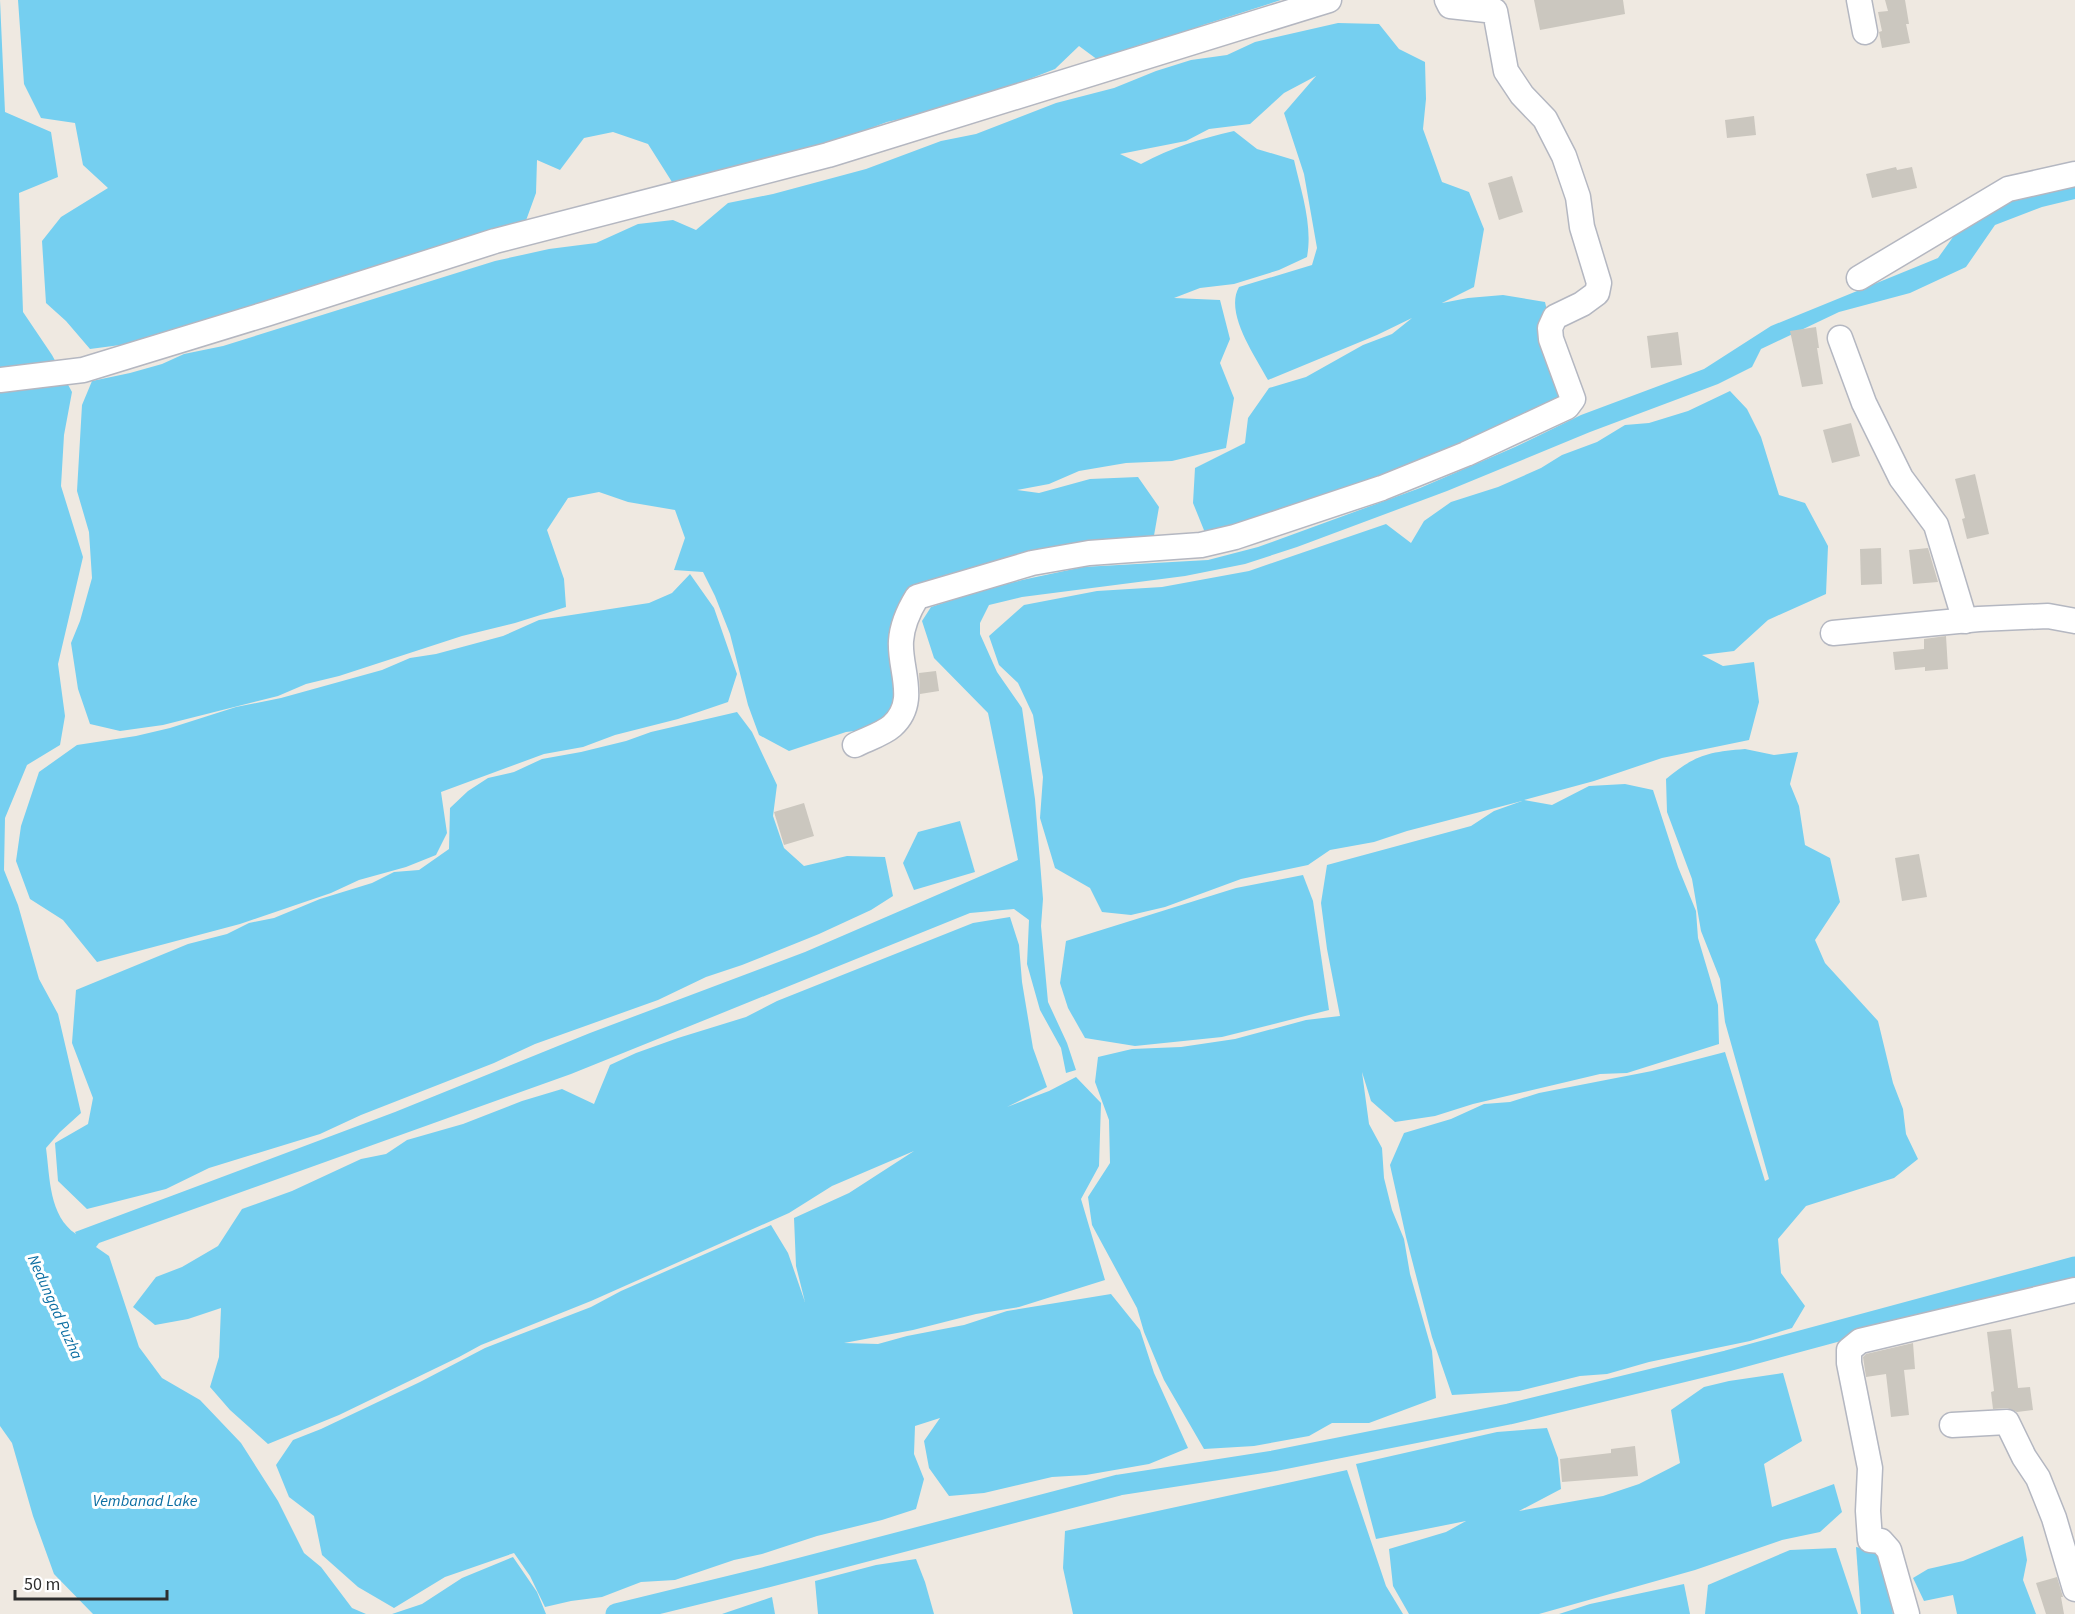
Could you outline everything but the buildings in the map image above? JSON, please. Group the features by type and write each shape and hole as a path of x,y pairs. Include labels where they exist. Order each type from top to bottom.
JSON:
{"street":[{"path":"0,380 83,370 495,241 828,155 1329,0"},
{"path":"855,745 892,726 900,717 908,694 901,641 907,614 917,597 1032,563 1089,553 1201,546 1234,537 1382,488 1466,454 1567,407 1572,399 1551,339 1550,328 1555,317 1582,304 1597,293 1599,283 1582,227 1578,197 1564,156 1545,118 1522,94 1506,71 1495,11 1450,6 1447,0"},
{"path":"1859,0 1865,32"},
{"path":"1859,278 2008,189 2075,174"},
{"path":"1840,338 1864,403 1901,478 1936,525 1965,621"},
{"path":"1833,633 2048,616 2075,621"},
{"path":"1907,1614 1888,1550 1881,1540 1870,1540 1868,1511 1870,1468 1849,1363 1849,1350 1860,1341 2075,1290"},
{"path":"1953,1425 2007,1422 2024,1457 2038,1478 2054,1518 2075,1589"}],"water":[{"name":"Vembanad Lake","path":"0,0 5,112 51,132 58,177 19,193 23,312 52,355 72,392 64,435 61,486 83,557 58,664 65,716 60,745 27,765 5,818 4,870 18,905 39,979 58,1014 81,1113 46,1148 52,1196 60,1217 76,1234 75,1232 395,1112 590,1033 805,952 1018,860 988,713 934,658 922,621 931,607 1022,580 1083,567 1208,560 1258,547 1420,488 1515,447 1581,415 1704,369 1771,326 1938,258 1976,205 2075,178 2075,199 2042,207 1995,225 1966,267 1910,293 1839,312 1761,349 1752,367 1718,384 1590,432 1447,491 1245,564 1185,576 1022,597 989,605 980,623 980,634 997,672 1022,708 1035,799 1043,899 1041,926 1048,1002 1067,1043 1076,1070 1066,1073 1061,1048 1040,1010 1027,964 1029,920 1014,909 970,913 571,1074 99,1243 96,1247 109,1256 139,1347 162,1378 200,1400 241,1443 278,1501 304,1553 321,1567 352,1608 366,1614 93,1614 54,1574 33,1516 12,1443 0,1426"},
{"path":"18,0 1281,0 1203,25 1175,37 1142,44 1098,60 1079,46 1055,69 1014,85 923,114 887,122 820,147 701,183 672,182 648,144 613,132 584,138 560,170 537,160 536,193 524,226 143,342 90,349 66,321 46,303 42,241 61,217 108,188 83,165 75,123 41,118 24,84"},
{"path":"1338,23 1379,24 1399,49 1425,62 1426,99 1423,129 1442,182 1469,192 1484,229 1474,287 1442,303 1503,295 1545,302 1568,403 1210,545 1193,503 1195,468 1245,443 1248,418 1269,388 1306,377 1363,345 1392,334 1412,318 1268,380 1243,335 1238,322 1235,298 1239,287 1312,265 1317,248 1304,174 1284,113 1316,76 1284,93 1250,124 1209,129 1186,141 1120,154 1141,164 1186,144 1234,131 1257,149 1294,160 1307,220 1307,257 1279,270 1234,284 1200,288 1174,298 1220,300 1230,339 1220,363 1234,398 1226,448 1172,461 1126,463 1079,471 1049,484 1017,490 1039,493 1090,479 1138,477 1159,507 1152,547 1030,553 945,575 922,590 911,650 890,727 846,732 789,751 759,735 748,705 730,634 703,572 674,570 685,538 675,510 628,502 599,492 568,498 547,530 564,579 566,607 306,684 278,696 163,725 120,731 90,724 78,689 71,643 80,621 92,578 89,532 77,491 82,405 92,381 162,364 184,354 223,346 495,261 549,249 596,243 638,224 673,220 696,230 728,203 773,194 866,169 941,141 976,134 1056,103 1114,88 1191,60 1227,55 1255,42"},
{"path":"1730,391 1747,409 1761,437 1779,495 1805,503 1828,546 1826,594 1768,620 1734,651 1702,655 1723,666 1754,662 1759,702 1749,740 1662,758 1594,781 1524,800 1552,805 1589,786 1625,784 1653,790 1678,867 1696,911 1698,938 1718,1005 1719,1044 1627,1073 1600,1074 1473,1104 1435,1116 1395,1122 1371,1101 1362,1072 1369,1124 1382,1148 1384,1178 1392,1210 1404,1239 1410,1274 1432,1351 1436,1398 1369,1423 1332,1423 1309,1436 1254,1446 1204,1449 1164,1380 1144,1332 1137,1308 1092,1225 1088,1197 1110,1163 1109,1120 1095,1082 1098,1057 1132,1049 1181,1047 1235,1039 1306,1020 1340,1016 1321,903 1327,865 1471,826 1494,811 1522,801 1374,842 1330,850 1308,865 1241,879 1165,907 1131,915 1102,912 1090,888 1055,868 1040,818 1043,777 1033,715 1018,683 999,665 989,636 1024,605 1097,591 1162,587 1249,571 1386,524 1411,543 1424,521 1451,502 1498,487 1541,468 1562,455 1597,442 1625,425 1649,423 1688,411"},
{"path":"690,574 714,608 737,674 728,702 678,719 615,735 583,747 544,754 441,792 447,833 436,855 406,867 359,880 331,893 240,924 97,962 63,920 30,899 16,861 21,826 39,772 77,745 136,736 236,707 281,698 382,670 410,658 436,654 503,636 539,620 649,603 672,593"},
{"path":"737,712 752,732 777,785 773,816 784,848 804,866 847,856 885,857 893,896 871,910 819,934 706,977 658,1000 535,1044 320,1134 209,1168 166,1189 87,1209 58,1181 55,1143 88,1124 93,1098 72,1043 76,990 188,944 227,934 249,923 274,918 320,899 372,883 394,872 419,870 449,849 450,808 468,791 488,778 514,772 542,759 581,752 651,732"},
{"path":"1745,749 1774,755 1798,752 1790,784 1799,806 1805,845 1830,858 1840,902 1815,940 1825,963 1878,1021 1893,1083 1903,1109 1906,1134 1918,1159 1894,1178 1806,1206 1778,1239 1781,1273 1805,1306 1792,1328 1750,1341 1649,1362 1607,1374 1580,1376 1519,1391 1452,1395 1432,1337 1390,1165 1404,1133 1451,1119 1484,1104 1510,1102 1539,1093 1652,1071 1725,1052 1765,1181 1769,1179 1725,1022 1720,979 1701,931 1692,879 1667,812 1666,779 1702,756"},
{"path":"960,821 975,872 914,890 903,863 918,832"},
{"path":"1303,875 1313,901 1329,1010 1222,1037 1135,1046 1085,1038 1068,1008 1060,983 1066,941 1236,888"},
{"path":"1010,917 1019,945 1022,982 1033,1048 1047,1087 1007,1107 1049,1091 1076,1077 1101,1103 1099,1166 1081,1199 1105,1280 1019,1307 976,1314 913,1330 844,1343 878,1344 964,1325 1007,1311 1111,1294 1140,1330 1154,1373 1188,1448 1149,1464 1086,1475 1052,1477 984,1493 949,1496 929,1468 924,1441 940,1418 915,1426 914,1454 924,1479 916,1509 734,1560 675,1580 641,1582 602,1597 545,1607 530,1576 514,1553 445,1577 394,1608 358,1587 322,1555 314,1516 289,1497 276,1465 293,1440 420,1382 485,1348 591,1307 621,1291 771,1225 788,1253 805,1302 796,1266 794,1218 849,1193 914,1151 832,1186 789,1213 591,1301 481,1345 339,1415 268,1444 230,1410 210,1387 219,1357 221,1308 188,1319 155,1325 133,1307 156,1277 182,1267 218,1246 242,1209 292,1191 361,1159 386,1154 407,1140 463,1124 522,1101 562,1089 594,1104 610,1065 636,1053 746,1017 777,1001 973,923"},
{"path":"1783,1373 1802,1441 1764,1464 1772,1507 1834,1484 1842,1512 1820,1532 1782,1540 1695,1570 1539,1614 1409,1614 1393,1586 1389,1549 1446,1532 1466,1521 1376,1539 1356,1464 1497,1432 1547,1428 1558,1458 1561,1489 1519,1511 1603,1496 1639,1484 1680,1463 1671,1410 1704,1387"},
{"path":"1347,1470 1386,1586 1403,1614 1073,1614 1063,1568 1065,1531"},
{"path":"2023,1536 2027,1560 2023,1580 2036,1614 1957,1614 1953,1595 1924,1601 1913,1578 1928,1569 1963,1561"},
{"path":"1856,1547 1883,1552 1893,1614 1861,1614"},
{"path":"1836,1548 1858,1614 1705,1614 1708,1585 1790,1550"},
{"path":"513,1557 537,1592 546,1614 392,1614 422,1604 462,1578"},
{"path":"916,1559 934,1614 818,1614 815,1581 876,1565"},
{"path":"1684,1584 1690,1614 1559,1614 1590,1604"},
{"path":"772,1597 775,1614 722,1614"}],"waterway":[{"path":"616,1614 1119,1485 1273,1461 1509,1414 1727,1361 2075,1267"}],"water label":[{"name":"Nedungad Puzha","path":"55,1307"}]}
